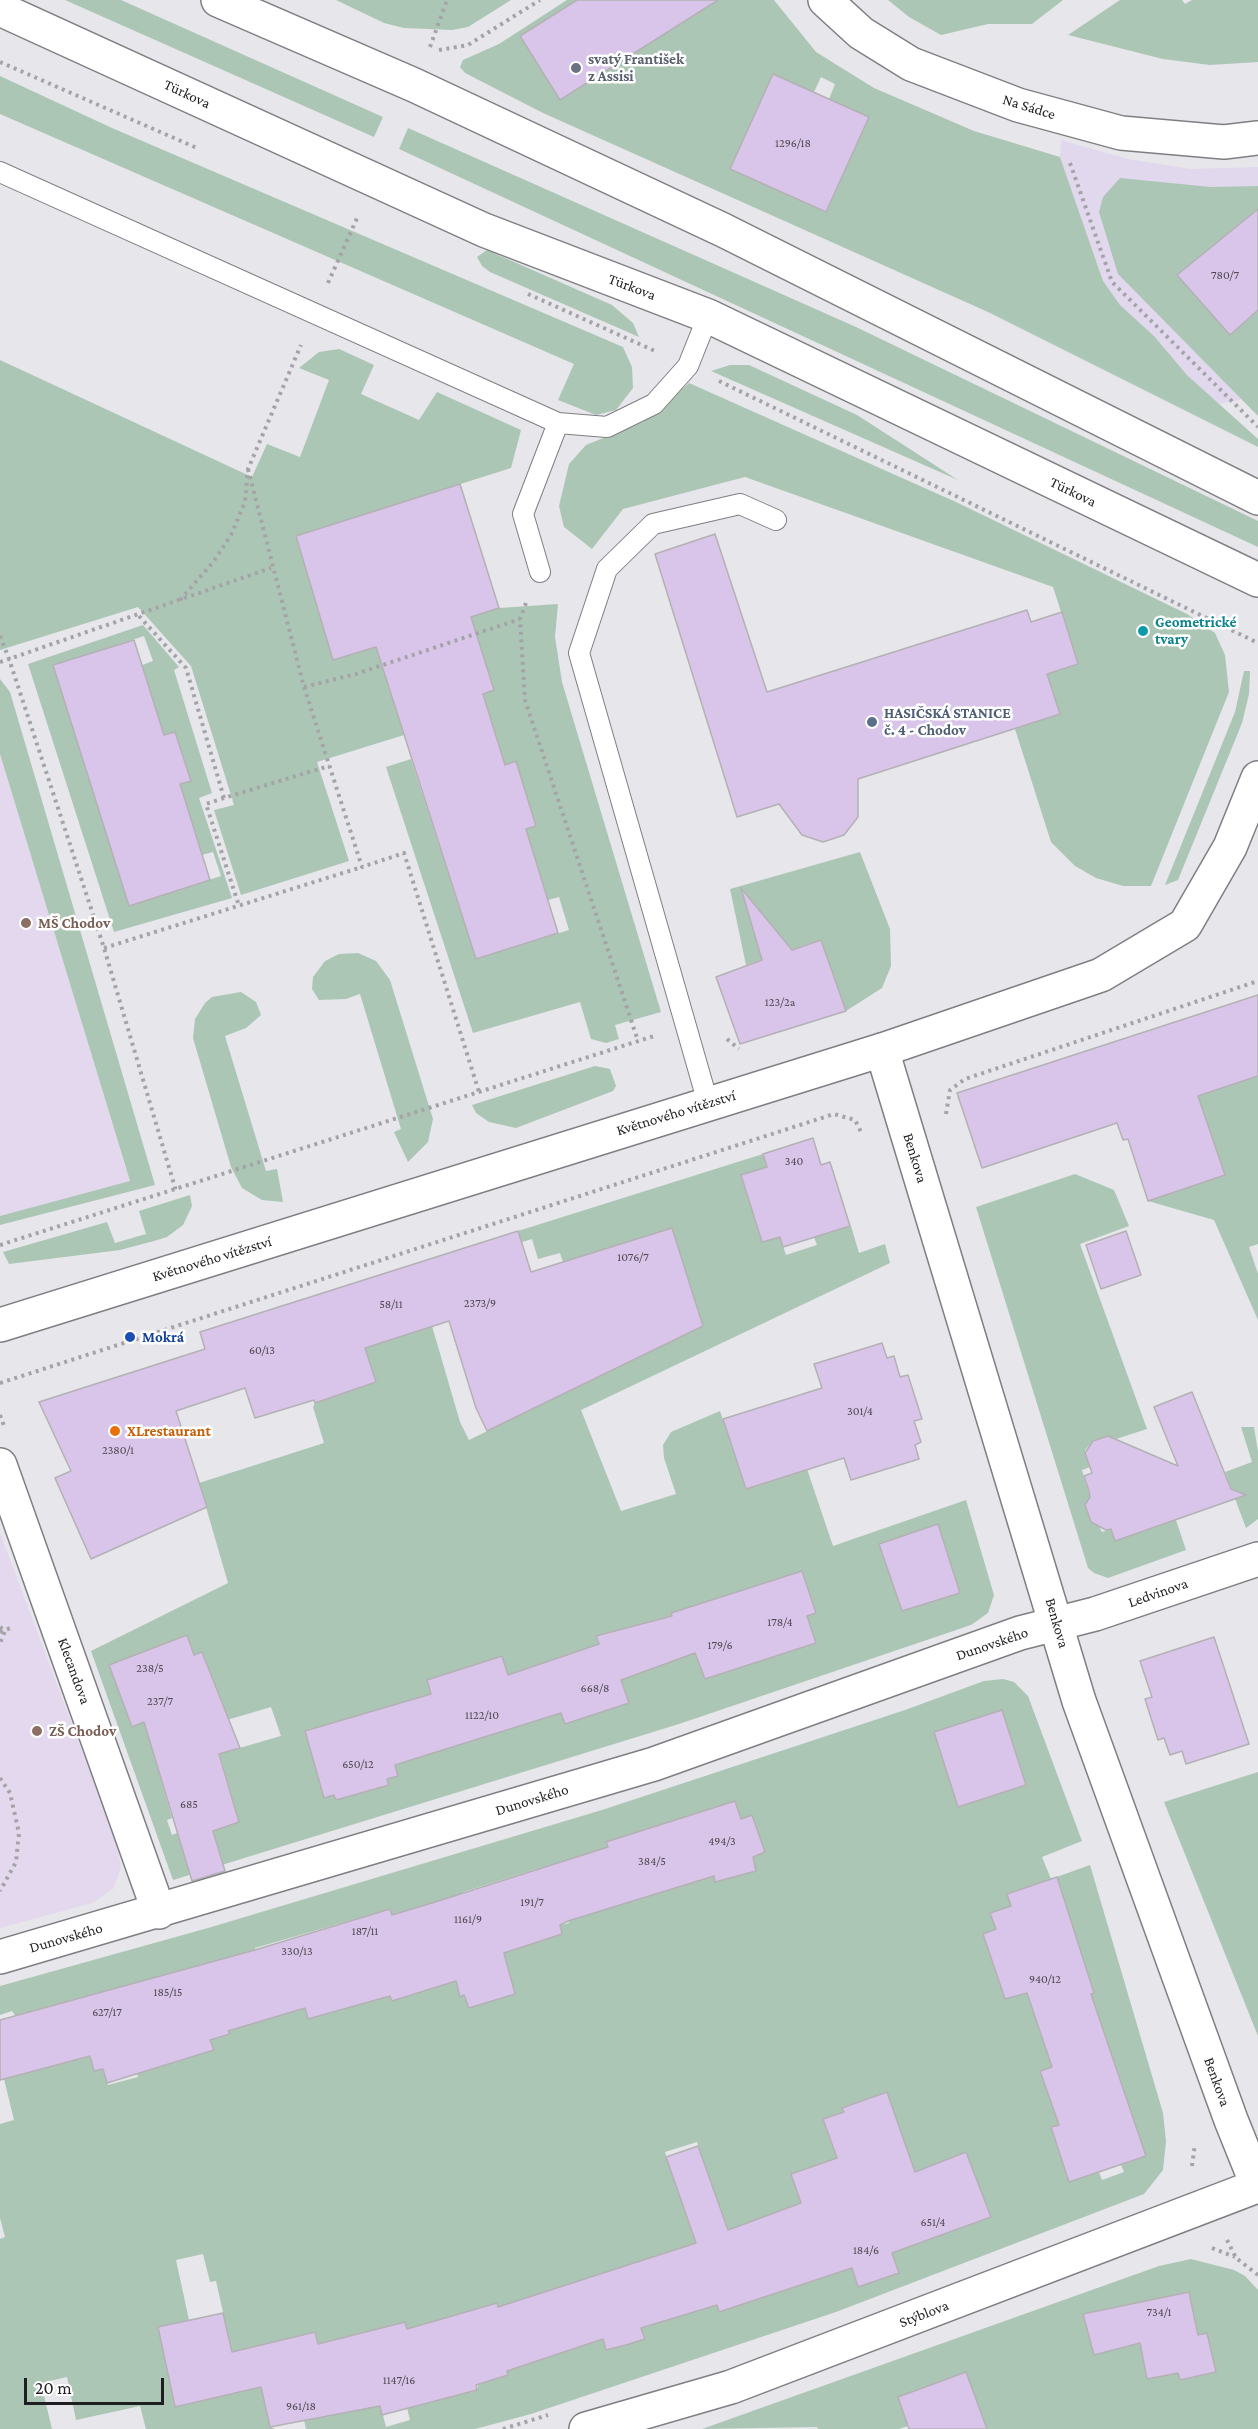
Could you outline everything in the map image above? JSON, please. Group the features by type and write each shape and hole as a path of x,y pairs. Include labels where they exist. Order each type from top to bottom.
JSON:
{"street":[{"path":"218,0 414,85 712,225 1258,498"},
{"name":"Na Sádce","path":"825,0 861,33 911,64 1018,105 1121,133 1224,142 1258,138"},
{"name":"Türkova","path":"0,9 484,230 708,316 1258,580"},
{"name":"Květnového vítězství","path":"0,1325 882,1050 1101,975 1185,925 1230,847 1258,778"},
{"name":"Benkova","path":"882,1050 1083,1712 1231,2120 1258,2186"},
{"name":"Klecandova","path":"0,1465 159,1912"},
{"name":"Ledvinova","path":"1057,1623 1095,1614 1258,1559"},
{"name":"Dunovského","path":"0,1957 159,1912 654,1764 1020,1633 1057,1623"},
{"name":"Stýblova","path":"586,2429 731,2387 1258,2186"}],"lane":[{"path":"0,172 558,423 607,427 654,404 688,366 708,316"},
{"path":"540,572 523,514 558,423"},
{"path":"708,1103 579,654 607,569 653,524 740,504 776,520"}],"path":[{"path":"447,0 428,52 468,45 540,0"},
{"path":"0,62 206,152"},
{"path":"1066,152 1112,282 1258,427"},
{"path":"180,600 214,561 231,535 245,502 248,469 314,314 363,207"},
{"path":"346,213 368,222"},
{"path":"517,289 688,366 1258,643"},
{"path":"248,469 271,568 304,687 362,867"},
{"path":"0,662 139,616 271,568"},
{"path":"540,572 519,619 525,700 638,1041"},
{"path":"139,616 186,668 224,798"},
{"path":"304,687 356,674 519,619"},
{"path":"0,636 104,948 176,1191"},
{"path":"238,906 206,804 329,766"},
{"path":"104,948 404,853 478,1092"},
{"path":"0,1383 834,1114 855,1120 864,1139 946,1116 950,1090 964,1079 1258,981"},
{"path":"0,1245 176,1191 708,1019 715,1031 738,1050 757,1049 784,1131"},
{"path":"0,1627 5,1630 0,1643"},
{"path":"0,1778 10,1793 20,1833 20,1849 16,1862 0,1891"}],"shaded area":[{"path":"1061,140 1128,159 1191,169 1258,167 1258,379 1240,400 1219,404 1187,375 1154,336 1120,305 1103,281 1060,157"},
{"name":"MŠ Chodov","path":"0,754 130,1182 0,1216"},
{"name":"ZŠ Chodov","path":"0,1533 117,1844 121,1868 113,1889 92,1903 0,1928"}],"green space":[{"path":"65,0 121,0 383,117 374,137"},
{"path":"336,0 511,0 468,27 452,30 404,28 384,23"},
{"path":"567,0 577,0 520,36 560,99 718,0 774,0 816,52 874,88 974,131 1060,157 1103,281 1120,305 1154,336 1187,375 1258,439 1258,447 988,312 543,113 465,73 460,67 463,60 499,44","holes":["773,74 814,92 821,77 835,84 829,99 869,117 825,212 730,169"]},
{"path":"888,0 1063,0 1032,24 988,24 941,35 909,17"},
{"path":"1120,0 1182,0 1185,4 1192,0 1258,0 1258,62 1210,65 1163,59 1068,35"},
{"path":"0,76 112,128 623,347 632,367 633,388 616,410 596,415 558,400 574,364 0,114"},
{"path":"408,128 856,327 1258,521 1258,547 399,149"},
{"path":"1120,178 1211,187 1258,186 1258,209 1177,275 1258,310 1258,416 1118,274 1099,212 1103,197"},
{"path":"487,250 612,305 633,323 639,337 490,272 482,266 477,257"},
{"path":"339,349 374,365 361,394 419,420 437,392 521,430 511,468 296,536 334,660 499,608 558,604 555,637 562,682 661,1012 615,1025 619,1039 606,1043 591,1039 580,1002 473,1033 386,767 411,759 476,959 569,930 559,897 548,900 526,829 536,826 516,762 505,765 483,694 389,686 404,735 317,762 349,861 241,895 214,810 234,805 191,666 138,607 0,650 0,360 252,477 267,444 300,457 329,380 299,368 319,352"},
{"path":"730,365 749,365 857,415 958,480 711,371"},
{"path":"689,383 956,502 1187,614 1215,633 1225,655 1229,692 1151,886 1123,886 1096,878 1075,866 1051,842 1015,729 1060,714 1047,674 1078,664 1053,587 745,477 623,509 592,549 564,527 559,506 569,464 586,445 643,422"},
{"path":"143,625 179,667 174,670 212,793 199,798 232,898 114,932 28,664","holes":["144,636 153,661 142,665 164,735 175,732 191,781 180,784 202,855 213,852 221,876 129,906 53,666"]},
{"path":"1244,671 1250,671 1249,694 1242,723 1178,880 1165,885 1235,712"},
{"path":"0,679 10,692 155,1185 0,1225 0,1216 130,1181 0,754"},
{"path":"860,852 890,929 891,966 882,988 846,1011 820,940 746,965 730,889"},
{"path":"358,953 376,961 390,980 433,1119 428,1142 408,1162 394,1132 401,1129 360,994 346,999 319,1000 312,989 313,977 325,961 339,954"},
{"path":"241,992 256,1002 261,1015 246,1028 225,1036 266,1171 277,1169 283,1202 262,1200 242,1188 231,1167 193,1038 195,1019 205,1003 212,997"},
{"path":"595,1066 610,1069 616,1086 613,1091 516,1128 489,1122 476,1113 472,1105"},
{"path":"1258,1076 1258,1244 1249,1247 1258,1274 1258,1320 1214,1220 1148,1201 1224,1175 1204,1114 1195,1097"},
{"path":"763,1154 767,1167 741,1175 762,1242 780,1237 786,1255 817,1245 814,1237 851,1226 859,1253 885,1244 890,1263 581,1410 621,1511 676,1494 664,1458 663,1445 671,1432 720,1411 746,1489 807,1469 833,1546 966,1500 994,1595 988,1613 971,1625 679,1724 173,1880 91,1651 228,1583 199,1483 324,1443 313,1407 315,1403 376,1382 365,1348 432,1326 460,1422 469,1440 703,1326 672,1228 563,1262 560,1253 538,1259 532,1239 522,1242 518,1231","holes":["880,1544 959,1593 902,1611","802,1571 816,1613 807,1616 816,1643 705,1679 695,1653 686,1656 671,1613","186,1635 210,1697 132,1727 109,1665","599,1644 619,1673 629,1703 565,1724 544,1663","271,1707 281,1736 236,1749 227,1720","378,1710 398,1776 387,1779 389,1785 336,1800 334,1795 324,1798 305,1731","222,1762 239,1822 180,1840 177,1833 172,1835 167,1820 172,1818 161,1780"]},
{"path":"1075,1174 1114,1190 1129,1226 1080,1244 1147,1429 1116,1439 1108,1436 1093,1441 1085,1450 1090,1467 1082,1470 1090,1497 1085,1505 1091,1522 1099,1526 1102,1532 1111,1529 1115,1541 1176,1520 1186,1550 1108,1578 1088,1568 976,1207"},
{"path":"190,1195 192,1206 183,1225 167,1237 154,1241 120,1250 9,1264 3,1252 107,1222 115,1243 146,1234 139,1211"},
{"path":"1241,1427 1254,1427 1258,1452 1258,1519 1246,1528 1225,1472 1252,1462"},
{"path":"1003,1679 1014,1682 1028,1696 1082,1841 1042,1857 1051,1879 1090,1865 1163,2113 1166,2141 1163,2170 1144,2194 836,2312 531,2414 475,2429 306,2429 304,2420 334,2414 315,2332 251,2347 271,2427 275,2429 146,2429 140,2406 76,2420 67,2377 41,2383 52,2429 0,2429 0,2239 5,2237 0,2218 0,2124 14,2120 4,2079 51,2066 12,2011 0,2015 0,1986 208,1928 602,1810 905,1710 984,1681","holes":["1002,1710 1026,1785 958,1807 934,1732","735,1801 741,1819 751,1816 765,1852 753,1857 756,1871 716,1882 714,1876 613,1907 615,1872 606,1842","543,1867 553,1904 562,1901 569,1923 560,1925 562,1934 504,1953 515,1994 469,2008 464,1995 460,1996 463,1892","1025,1888 1029,1899 1076,1937 1094,1993 1034,2013 1026,1992 1005,1999 994,1965 996,1929 990,1913 1011,1906 1007,1894","390,1909 414,1994 392,2001 387,1984 342,2010 308,2019 305,2008 275,2017 255,1948","208,1963 229,2034 210,2040 213,2050 134,2060 138,2077 108,2085 103,2069 94,2070 74,2000","1109,2047 1146,2156 1121,2165 1124,2172 1102,2180 1099,2172 1069,2182 1051,2128 1059,2125 1053,2067","887,2092 866,2179 899,2273 858,2287 852,2267 805,2215 791,2174 837,2158 824,2119 844,2112 843,2107","697,2142 726,2225 726,2241 795,2218 817,2280 719,2312 665,2152","966,2152 991,2217 909,2247","203,2254 210,2282 216,2281 231,2348 158,2327 189,2320 176,2260","659,2255 680,2316 641,2328 644,2339 626,2345 606,2350 603,2339 565,2352 546,2292","497,2303 501,2319 492,2322 477,2390 406,2404 410,2420 386,2427 362,2333 404,2322 411,2347 469,2311"]},
{"path":"1258,1772 1258,2036 1164,1802"},
{"path":"1191,2259 1234,2270 1245,2276 1258,2290 1258,2429 987,2429 966,2372 898,2397 908,2426 899,2429 818,2429 817,2427 702,2429 1159,2266","holes":["1189,2293 1198,2335 1207,2334 1216,2372 1180,2380 1178,2373 1147,2379 1132,2304"]}],"building":[{"name":"svatý František z Assisi","path":"577,0 718,0 560,100 520,36"},
{"path":"773,74 869,117 826,212 730,169"},
{"path":"1258,209 1258,310 1230,335 1177,275"},
{"path":"460,484 499,608 471,617 494,690 483,694 505,765 516,761 536,826 526,829 558,933 476,959 376,647 333,660 296,536"},
{"name":"HASIČSKÁ STANICE č. 4 - Chodov","path":"715,534 767,692 1027,610 1031,622 1062,612 1078,664 1047,674 1060,714 858,779 858,817 844,835 823,842 802,835 779,804 737,817 655,554"},
{"path":"134,640 164,735 175,732 191,781 180,784 210,880 129,906 53,665"},
{"path":"741,888 792,950 821,940 846,1011 740,1044 716,977 762,960"},
{"path":"1258,995 1258,1076 1198,1096 1225,1175 1148,1201 1128,1139 1123,1140 1117,1123 982,1168 957,1093"},
{"path":"813,1138 821,1165 830,1162 850,1226 783,1247 780,1237 762,1242 741,1175 767,1167 763,1154"},
{"path":"672,1228 703,1326 487,1431 476,1408 449,1321 365,1348 376,1382 315,1403 314,1400 255,1418 245,1388 176,1411 207,1507 91,1559 55,1478 71,1471 39,1402 205,1349 200,1332 518,1231 531,1272"},
{"path":"1126,1231 1141,1275 1101,1289 1086,1245"},
{"path":"882,1343 887,1358 894,1356 900,1377 908,1375 922,1419 914,1421 921,1442 915,1445 919,1459 851,1480 844,1458 746,1489 723,1419 822,1388 814,1364"},
{"path":"1192,1392 1231,1489 1246,1495 1115,1541 1111,1529 1106,1530 1091,1522 1085,1505 1090,1497 1084,1476 1092,1473 1085,1453 1093,1441 1108,1436 1178,1466 1154,1407"},
{"path":"938,1524 960,1593 902,1611 879,1544"},
{"path":"802,1571 816,1613 807,1616 816,1643 705,1679 695,1653 621,1680 629,1703 565,1724 561,1713 395,1765 398,1776 387,1779 389,1785 336,1800 334,1795 324,1798 305,1731 431,1694 427,1680 502,1656 508,1675 599,1644 596,1636 672,1616 671,1613"},
{"path":"187,1635 194,1655 202,1652 240,1748 219,1754 239,1822 213,1831 225,1871 192,1881 144,1722 132,1727 109,1665"},
{"path":"1214,1637 1249,1744 1186,1764 1182,1751 1170,1755 1164,1738 1158,1740 1145,1699 1152,1697 1140,1661"},
{"path":"1002,1710 1026,1785 958,1807 934,1732"},
{"path":"735,1801 741,1819 752,1815 765,1852 753,1857 756,1871 715,1882 714,1876 568,1921 560,1925 562,1934 504,1953 515,1994 469,2008 464,1995 460,1997 456,1981 392,2001 390,1996 308,2019 305,2008 228,2031 230,2034 210,2040 214,2050 107,2083 103,2069 94,2071 90,2056 0,2080 0,2020 255,1950 390,1909 392,1915 608,1847 606,1842"},
{"path":"1057,1877 1094,1993 1091,1994 1146,2156 1069,2182 1051,2127 1059,2125 1040,2071 1052,2067 1027,1993 1005,1999 983,1934 996,1929 990,1913 1011,1906 1007,1894"},
{"path":"887,2092 915,2172 966,2152 991,2217 892,2253 899,2273 858,2287 852,2268 719,2312 717,2305 641,2328 645,2339 606,2350 603,2339 507,2371 508,2375 476,2385 477,2390 382,2415 380,2406 270,2427 261,2387 175,2407 158,2327 223,2313 232,2352 315,2332 318,2344 405,2322 407,2329 497,2303 498,2307 696,2243 666,2157 698,2146 728,2230 801,2203 791,2174 837,2158 823,2119 844,2112 842,2108"},
{"path":"1189,2292 1198,2335 1207,2333 1216,2372 1180,2380 1178,2373 1147,2379 1140,2343 1094,2355 1083,2314"},
{"path":"966,2372 987,2429 909,2429 898,2397"}],"place":[{"name":"svatý František z Assisi","path":"576,68"},
{"name":"Geometrické tvary","path":"1143,631"},
{"name":"HASIČSKÁ STANICE č. 4 - Chodov","path":"872,722"},
{"name":"MŠ Chodov","path":"26,923"},
{"name":"Mokrá","path":"130,1337"},
{"name":"XLrestaurant","path":"115,1431"},
{"name":"ZŠ Chodov","path":"37,1731"}]}
